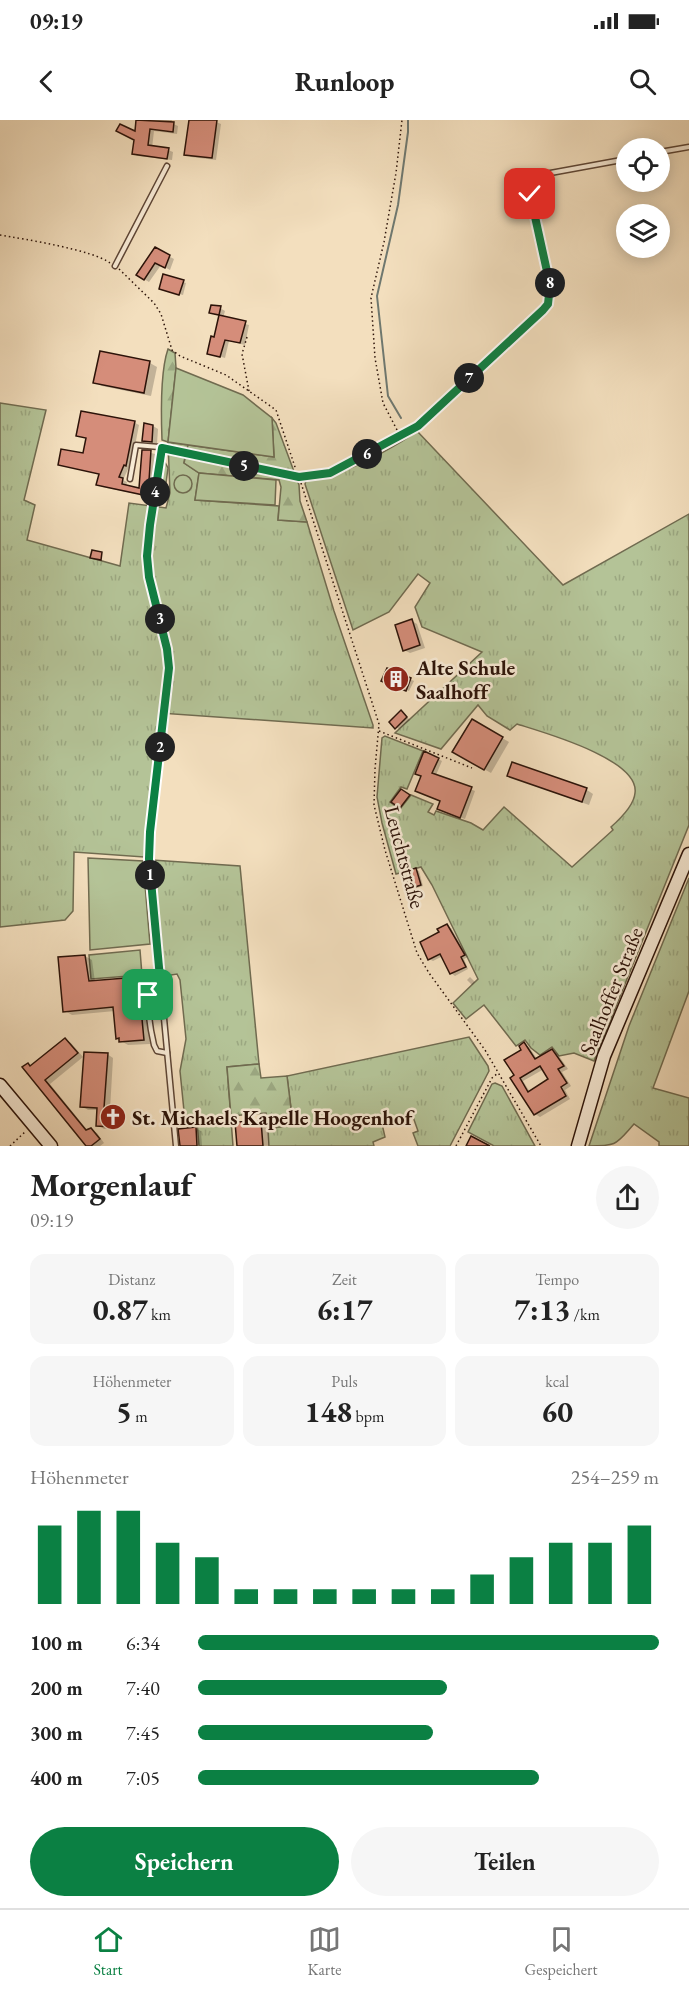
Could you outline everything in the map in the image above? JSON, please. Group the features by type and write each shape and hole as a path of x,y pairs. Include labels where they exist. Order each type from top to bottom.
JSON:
{"street":[{"name":"Saalhoffer Straße","path":"578,1146 604,1056 689,854"},
{"path":"0,1085 51,1146"}],"lane":[{"path":"670,150 689,147"},
{"path":"130,479 136,445 162,448 299,477 330,473 418,426 548,304 550,285 530,194 533,182 544,174 616,161"},
{"path":"115,266 168,166"},
{"path":"162,448 147,556 149,577 167,649 169,668 150,832 149,859 176,1146"},
{"path":"160,978 152,979 148,986 148,995 154,1045 157,1051 168,1053"}],"path":[{"path":"400,437 383,403 375,358 370,298 384,242 396,173 402,120"},
{"name":"Leuchtstraße","path":"0,235 105,258 154,303 161,314 172,350 180,356 226,375 276,410 379,724 374,805 385,850 417,953 499,1073 541,1146"},
{"path":"247,337 242,354 249,391"},
{"path":"378,730 472,768"},
{"path":"456,1146 492,1078 499,1073"},
{"path":"10,1146 33,1125"}],"green space":[{"path":"168,349 175,353 176,368 168,442 162,440 161,406 162,381"},
{"path":"176,368 243,395 272,418 274,457 168,442"},
{"path":"0,403 46,410 24,500 35,505 27,540 120,566 129,503 166,508 170,493 168,442 188,445 184,463 199,473 195,500 279,506 278,520 307,522 373,728 160,713 144,857 74,852 73,911 65,920 0,927"},
{"path":"272,418 276,423 299,485 300,501 307,522 278,520 281,487 279,480 199,473 184,463 188,445 274,457"},
{"path":"417,431 563,585 689,514 689,825 594,1061 574,1053 559,1056 552,1047 540,1055 525,1040 516,1046 484,1005 466,1019 453,1003 478,979 421,867 396,874 377,797 382,738 385,736 423,751 407,789 401,787 390,802 400,809 411,795 433,804 428,812 434,815 436,811 471,823 483,830 504,807 572,867 613,830 611,827 629,807 635,793 632,781 622,769 606,758 567,740 517,724 510,730 487,716 478,705 441,749 395,733 482,652 422,627 415,607 430,583 418,574 389,612 353,630 305,484 314,477 342,471 360,464"},
{"path":"161,455 168,468 166,483 156,483 154,479 156,457"},
{"path":"199,473 276,480 275,505 195,500"},
{"path":"179,475 187,475 192,480 190,491 179,493 174,488 174,480"},
{"path":"88,858 143,861 150,944 90,950"},
{"path":"152,860 240,866 259,1064 227,1067 233,1146 199,1146 197,1121 185,1121 180,1071 186,1039 180,980 177,974 165,976"},
{"path":"689,878 689,991 653,1088 689,1098 689,1146 659,1146 659,1142 634,1124 616,1143 589,1146 629,1026"},
{"path":"140,950 142,975 91,979 89,955"},
{"path":"469,1037 489,1071 450,1146 418,1146 413,1133 418,1131 412,1114 382,1124 385,1137 373,1142 374,1146 269,1146 268,1129 293,1124 287,1076"},
{"path":"259,1064 261,1078 287,1076 293,1125 268,1129 266,1113 231,1116 227,1067"},
{"path":"492,1084 502,1086 535,1146 494,1146 468,1132"}],"building":[{"path":"136,120 174,122 173,132 150,129 148,145 169,148 167,159 132,154 134,140 116,131 120,124 135,131"},
{"path":"189,120 217,120 212,158 184,155"},
{"path":"155,247 170,255 165,268 155,263 144,280 136,275"},
{"path":"163,274 184,280 179,295 159,289"},
{"path":"211,305 221,306 219,315 209,313"},
{"path":"219,315 246,321 240,343 225,340 220,357 207,354"},
{"path":"100,351 150,361 144,393 93,383"},
{"path":"81,411 135,421 126,466 124,465 119,477 123,478 122,484 139,488 142,450 151,450 148,496 96,485 99,474 58,465 61,449 83,453 86,438 76,436"},
{"path":"144,423 153,425 152,442 142,441"},
{"path":"92,550 102,552 101,560 90,558"},
{"path":"412,619 420,645 403,651 395,625"},
{"name":"Alte Schule Saalhoff","path":"387,668 411,678 406,691 381,681"},
{"path":"401,710 407,717 395,729 389,722"},
{"path":"472,719 503,737 484,770 452,752"},
{"path":"424,751 439,758 432,773 472,787 460,818 437,809 440,801 415,791 421,776 415,774"},
{"path":"512,762 587,788 582,802 507,776"},
{"path":"401,789 410,795 400,808 391,802"},
{"path":"416,868 421,885 409,889 407,871"},
{"path":"447,924 465,955 461,957 466,967 450,974 440,954 428,960 420,942 439,932 437,929"},
{"path":"85,955 89,981 138,977 144,1040 119,1042 119,1038 116,1039 113,1007 63,1012 58,957"},
{"path":"65,1038 78,1053 45,1080 86,1130 91,1128 100,1139 91,1146 86,1146 22,1067 28,1063 30,1066"},
{"path":"524,1042 535,1059 552,1049 564,1066 558,1069 567,1083 561,1087 566,1096 534,1115 510,1078 514,1075 504,1060 521,1050 519,1046","holes":["540,1066 548,1079 528,1092 520,1078"]},
{"path":"84,1052 108,1053 104,1108 114,1108 113,1127 96,1126 97,1108 80,1107"},
{"path":"261,1121 263,1146 237,1146 235,1122"},
{"path":"196,1127 197,1146 180,1146 178,1129"},
{"path":"471,1136 490,1146 466,1146"}],"waterway":[{"path":"401,418 388,396 377,296 398,205 408,120"}],"place":[{"name":"Alte Schule Saalhoff","path":"396,679"},
{"name":"St. Michaels Kapelle Hoogenhof","path":"113,1117"}],"route":[{"path":"148,995 148,986 152,979 160,978 149,859 150,832 169,668 167,649 149,577 147,556 162,448 299,477 330,473 418,426 548,304 550,285 530,194"}]}
